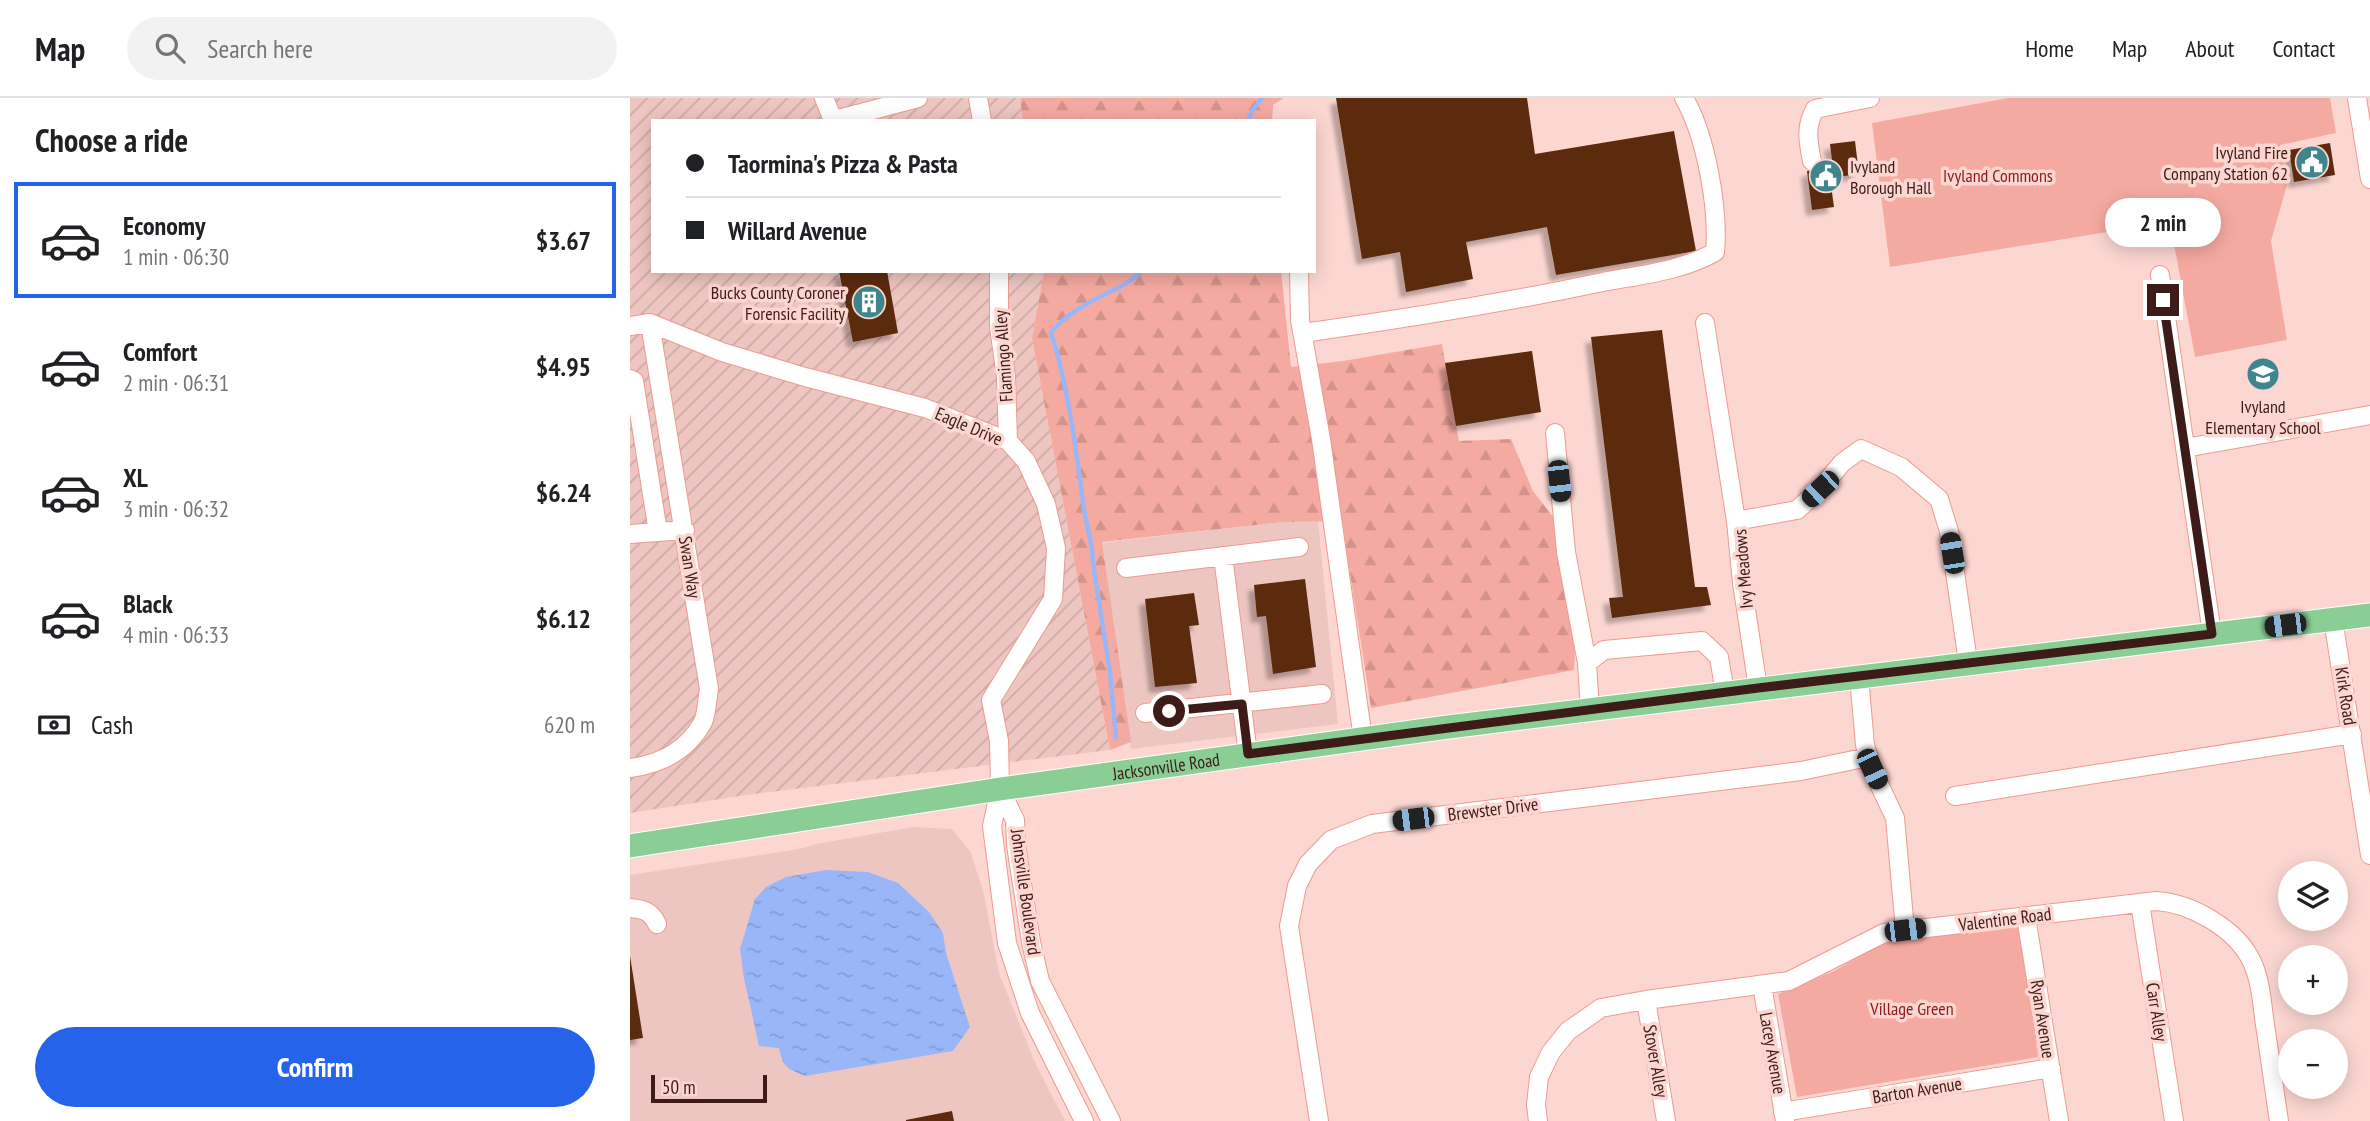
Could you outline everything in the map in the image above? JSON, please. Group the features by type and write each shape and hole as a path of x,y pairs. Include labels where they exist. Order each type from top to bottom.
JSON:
{"main road":[{"name":"Jacksonville Road","path":"630,846 1248,754 1725,692 2370,615"}],"street":[{"path":"824,98 831,119"},
{"path":"839,119 918,98"},
{"path":"978,98 982,119"},
{"path":"1303,333 1416,318 1698,263 1715,252 1718,228 1701,136 1684,98"},
{"path":"1812,161 1807,137 1808,121 1815,109 1832,101 1870,98"},
{"path":"2357,98 2370,179"},
{"name":"Flamingo Alley","path":"999,273 999,327 1006,377 1009,441"},
{"path":"1299,273 1303,333 1321,439 1363,739"},
{"path":"2160,275 2212,634"},
{"path":"630,326 650,323"},
{"name":"Eagle Drive","path":"650,323 722,352 925,408 1009,441 1026,461 1041,494 1056,548 1053,599 992,700 999,741 1000,789"},
{"name":"Swan Way","path":"630,768 653,765 680,751 703,721 709,689 650,323"},
{"path":"1704,323 1736,521"},
{"path":"630,379 634,381 658,532"},
{"path":"2185,448 2370,415"},
{"path":"1555,433 1566,552 1587,663 1590,710"},
{"name":"Ivy Meadows","path":"1758,688 1742,583 1736,521 1797,510 1842,463 1861,449 1900,467 1939,499 1949,531 1968,662"},
{"path":"630,534 685,530"},
{"path":"1126,568 1299,547"},
{"path":"1223,556 1248,754"},
{"name":"Kirk Road","path":"2333,619 2370,855"},
{"path":"1587,663 1604,650 1702,641 1718,657 1725,692"},
{"path":"1859,677 1868,757 1895,818 1905,930"},
{"path":"1145,713 1322,694"},
{"path":"1955,796 2351,734"},
{"name":"Brewster Drive","path":"1319,1121 1289,926 1302,874 1307,864 1331,840 1372,824 1801,771 1868,757"},
{"name":"Johnsville Boulevard","path":"1000,789 992,826 1007,943 1030,1013 1084,1121"},
{"name":"Johnsville Boulevard","path":"1000,789 1015,820 1016,845 1031,942 1040,981 1111,1121"},
{"name":"Valentine Road","path":"1538,1121 1536,1105 1539,1077 1551,1052 1568,1031 1601,1008 1789,981 1884,933 2140,903 2172,902 2201,913 2224,930 2252,962 2260,988 2279,1121"},
{"name":"Carr Alley","path":"2140,903 2174,1121"},
{"path":"630,908 645,910 653,915 657,924"},
{"name":"Ryan Avenue","path":"2026,917 2059,1121"},
{"name":"Lacey Avenue","path":"1762,985 1784,1117"},
{"name":"Stover Alley","path":"1646,1000 1666,1121"},
{"name":"Barton Avenue","path":"1784,1117 2051,1068"}],"shaded area":[{"path":"630,98 1020,98 1023,119 651,119 651,273 1044,273 1032,338 1110,750 746,795 630,813"},
{"path":"1318,521 1338,724 1131,749 1101,543 1283,522"},
{"path":"913,827 952,829 970,851 983,890 999,973 1034,1060 1065,1121 630,1121 630,875 799,849"}],"green space":[{"path":"1020,98 1284,98 1273,105 1272,119 1023,119"},
{"name":"Ivyland Commons","path":"2008,98 2330,98 2336,133 2280,145 2287,185 2271,241 2287,340 2195,357 2174,244 2157,224 1890,267 1872,123"},
{"path":"1044,273 1281,273 1291,367 1442,344 1459,441 1511,439 1533,491 1567,535 1575,646 1574,670 1371,708 1342,521 1283,522 1102,542 1131,742 1110,750 1032,338"},
{"name":"Village Green","path":"2019,927 2038,1057 1797,1097 1778,994 1834,971 1886,941"}],"water":[{"path":"826,870 868,872 898,883 929,912 943,933 946,953 970,1027 953,1051 805,1076 787,1067 779,1048 759,1046 740,949 755,899 766,887 786,877"}],"building":[{"path":"1336,98 1527,98 1535,154 1674,131 1696,251 1556,275 1547,227 1466,242 1473,279 1406,292 1400,252 1362,259"},
{"name":"Ivyland Borough Hall","path":"1855,141 1859,174 1830,178 1834,207 1812,210 1807,171 1833,168 1830,144"},
{"name":"Ivyland Fire Company Station 62","path":"2330,143 2335,175 2294,182 2289,150"},
{"name":"Bucks County Coroner Forensic Facility","path":"839,273 887,273 898,333 853,342"},
{"path":"1662,330 1695,587 1707,587 1711,605 1612,618 1609,598 1623,597 1591,337"},
{"path":"1532,351 1541,412 1456,426 1445,363"},
{"path":"1305,579 1316,667 1273,674 1266,616 1257,617 1254,585"},
{"path":"1194,593 1199,625 1189,626 1197,683 1155,687 1145,599"},
{"path":"630,956 643,1038 630,1040"},
{"path":"952,1111 954,1121 906,1121 906,1120"}],"waterway":[{"path":"1249,119 1262,98"},
{"path":"1116,738 1110,672 1075,443 1051,332 1076,311 1122,286 1140,273"}],"place":[{"name":"Ivyland Fire Company Station 62","path":"2312,162"},
{"name":"Ivyland Borough Hall","path":"1826,176"},
{"name":"Bucks County Coroner Forensic Facility","path":"869,302"},
{"name":"Ivyland Elementary School","path":"2263,374"}],"route":[{"path":"1169,711 1242,704 1248,754 1758,688 2212,634 2163,300"}]}
